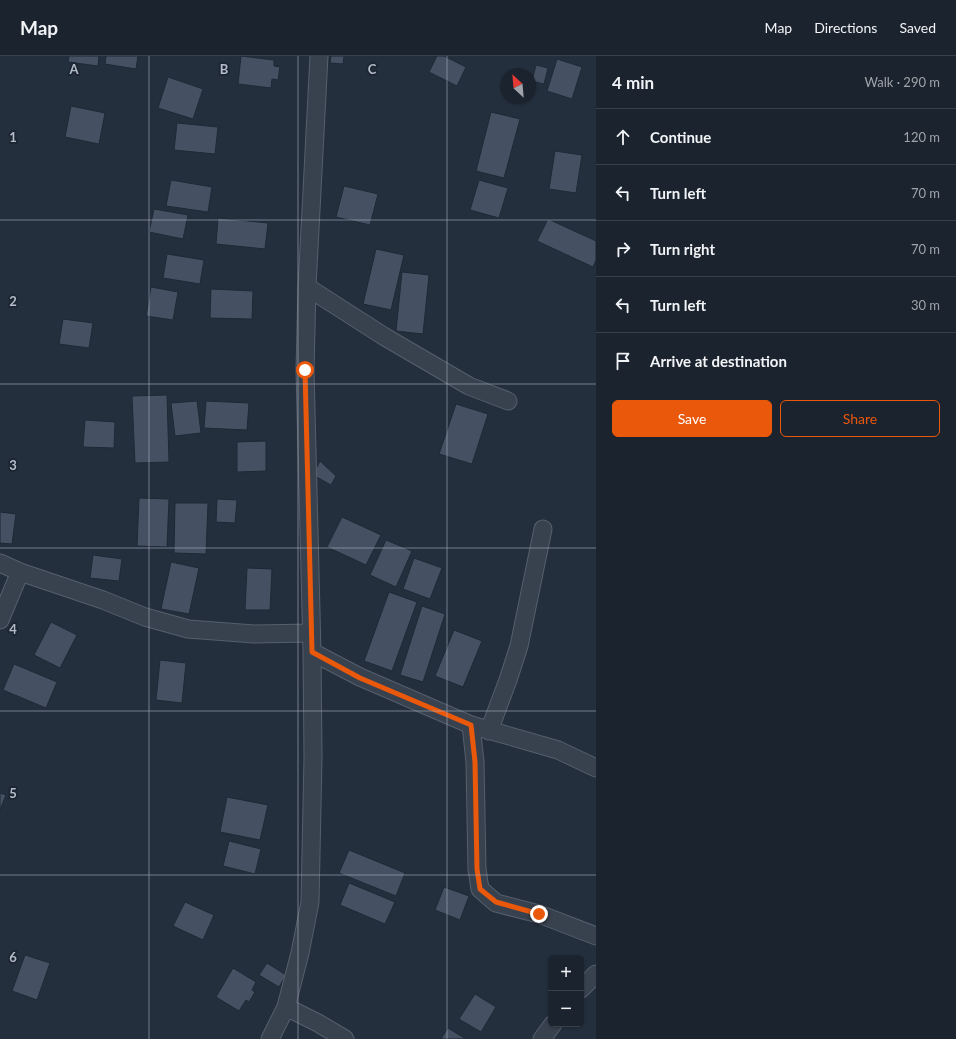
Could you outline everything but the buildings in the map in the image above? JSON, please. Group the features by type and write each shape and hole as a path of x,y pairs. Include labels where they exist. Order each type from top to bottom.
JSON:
{"street":[{"path":"270,1039 286,1007 300,953 310,902 313,757 312,633 305,370 307,287 319,56"},
{"path":"307,287 385,337 470,386 508,401"},
{"path":"490,731 519,646 543,529"},
{"path":"0,563 20,572 103,600 145,617 188,629 254,634 312,633"},
{"path":"0,620 20,572"},
{"path":"312,652 360,678 471,725 558,750 596,768"},
{"path":"471,725 475,762 477,869 480,889 496,902 539,914 596,936"},
{"path":"584,986 596,974"},
{"path":"286,1007 345,1039"},
{"path":"542,1039 551,1027"}],"route":[{"path":"305,370 312,652 360,678 471,725 475,762 477,869 480,889 496,902 539,914"}]}
